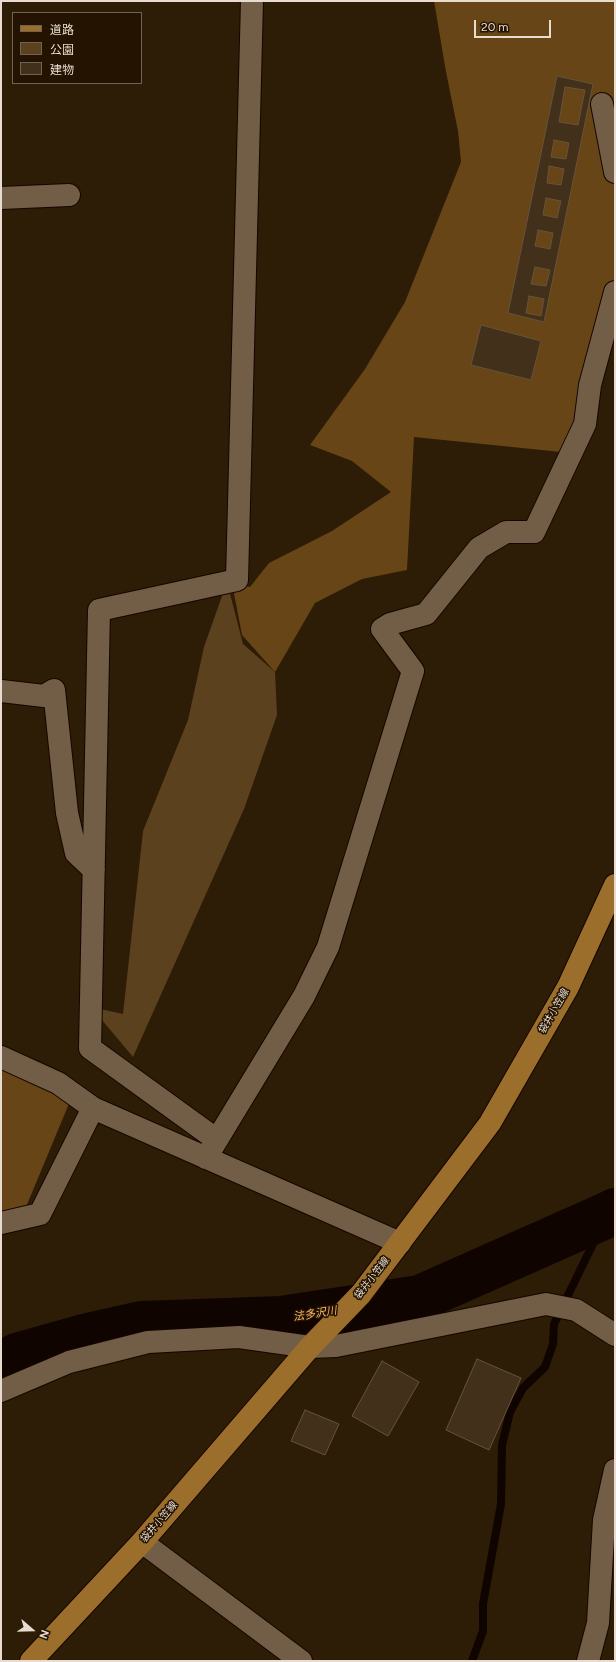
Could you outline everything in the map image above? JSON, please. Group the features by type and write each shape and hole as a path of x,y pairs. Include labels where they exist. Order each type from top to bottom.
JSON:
{"main road":[{"name":"袋井小笠線","path":"32,1661 142,1542 314,1342 361,1294 400,1243 490,1123 568,987 615,884"}],"street":[{"path":"212,1149 90,1048 99,610 237,580 252,1"},
{"path":"602,104 615,172"},
{"path":"1,198 69,196"},
{"path":"212,1149 304,996 328,947 413,671 382,629 390,624 426,614 479,548 506,532 534,532 585,424 590,385 615,292"},
{"path":"1,691 44,696 54,690 67,813 76,853 94,870"},
{"path":"1,1057 58,1083 93,1108 212,1149 400,1243"},
{"path":"1,1223 40,1214 93,1108"},
{"path":"1,1391 69,1362 148,1342 239,1337 314,1342 336,1346 546,1304 576,1310 615,1336"},
{"path":"588,1661 598,1623 604,1520 615,1470"},
{"path":"142,1542 301,1661"}],"green space":[{"path":"227,582 243,644 275,672 277,715 244,809 133,1057 91,1007 123,1014 143,831 188,720 204,647"}],"shaded area":[{"path":"434,1 615,1 615,292 571,453 414,437 407,570 362,579 315,603 275,672 242,635 232,583 250,587 269,563 332,531 391,492 352,461 310,445 365,369 405,302 461,162 458,131"},
{"path":"1,1052 73,1094 21,1219 1,1213"}],"building":[{"path":"557,76 593,84 544,322 508,313"},
{"path":"565,87 585,90 578,125 559,122"},
{"path":"554,140 569,143 566,159 551,157"},
{"path":"549,166 564,169 561,185 547,183"},
{"path":"546,198 561,201 557,218 543,215"},
{"path":"538,230 553,233 550,249 535,246"},
{"path":"535,267 550,270 546,286 531,284"},
{"path":"529,296 544,299 541,316 526,313"},
{"path":"481,325 541,341 531,380 471,365"},
{"path":"477,1359 521,1378 489,1450 446,1430"},
{"path":"382,1361 419,1382 388,1436 352,1416"},
{"path":"305,1410 339,1424 325,1455 291,1441"}],"waterway":[{"name":"法多沢川","path":"1,1364 17,1356 88,1336 142,1324 281,1319 420,1298 615,1211"},
{"path":"472,1661 483,1631 483,1604 501,1504 502,1445 510,1412 523,1388 545,1367 553,1344 554,1324 607,1215"}]}
